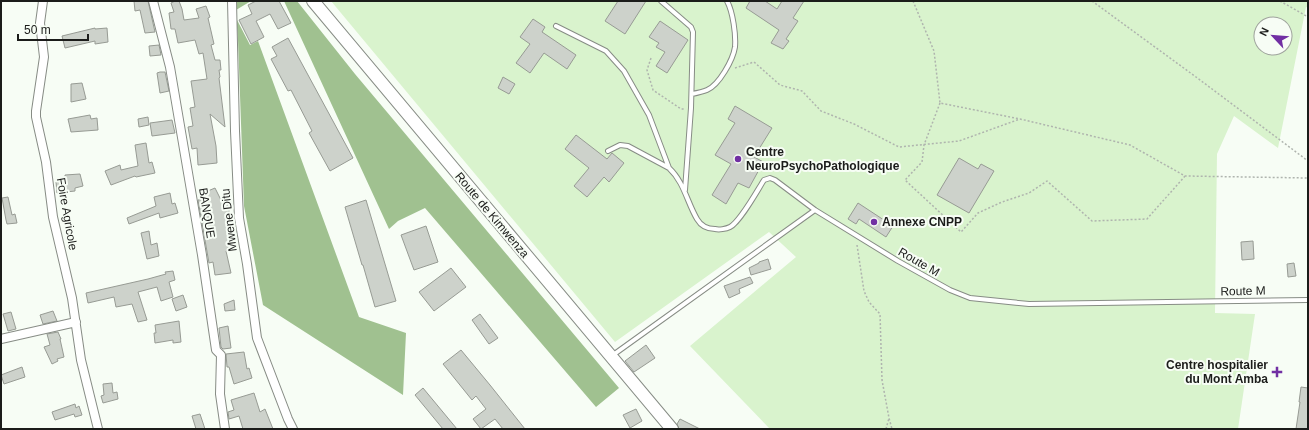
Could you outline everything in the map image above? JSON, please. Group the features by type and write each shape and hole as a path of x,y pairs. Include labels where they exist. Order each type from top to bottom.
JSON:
{"street":[{"name":"Foire Agricole","path":"43,1 40,23 44,57 36,114 46,162 53,217 72,298 81,360 98,429"},
{"name":"BANQUE","path":"153,1 170,67 202,255 216,350 221,355 220,394 225,429"},
{"name":"Mwene Ditu","path":"232,1 239,218 257,338 293,429"},
{"name":"Route de Kimwenza","path":"313,1 672,429"},
{"path":"1,339 76,322"}],"lane":[{"path":"661,1 691,27 693,32 692,94 685,190"},
{"path":"692,94 711,88 726,71 732,57 735,47 733,26 728,2"},
{"path":"556,26 606,51 624,71 649,115 669,168"},
{"name":"Route M","path":"608,151 620,145 628,146 673,171 685,190 697,219 702,225 710,229 719,230 729,228 736,222 764,180 770,178 775,180 815,210 898,261 950,290 970,298 1029,304 1308,300"},
{"path":"611,356 815,210"}],"path":[{"path":"913,1 934,51 940,103 924,145 922,162 905,180 961,232 978,213 1002,202 1029,193 1047,181 1092,221 1147,219 1185,176"},
{"path":"1092,1 1196,76 1308,161"},
{"path":"1280,1 1308,17"},
{"path":"651,58 647,70 653,90 681,109 691,108"},
{"path":"726,71 754,62 780,85 802,91 821,111 854,124 900,147 959,142 1020,119"},
{"path":"940,103 1020,119 1130,145 1185,176 1308,178"},
{"path":"856,235 864,292 869,302 880,314 882,380 892,429"},
{"path":"886,429 889,418"}],"green space":[{"path":"235,1 251,1 236,10 236,14"},
{"path":"284,1 297,1 355,74 619,388 596,407 425,208 398,221 389,229"},
{"path":"331,1 1308,1 1308,8 1306,7 1278,148 1234,116 1217,154 1215,313 1255,314 1238,429 770,429 690,346 796,257 769,232 615,342"},
{"path":"236,19 250,45 258,41 359,317 406,333 403,395 263,305 244,206"}],"building":[{"path":"134,1 148,1 155,32 145,33 140,10 135,11"},
{"path":"179,1 184,20 199,18 196,9 206,6 210,17 208,18 214,44 211,45 215,60 220,60 221,70 219,70 219,78 225,127 210,114 216,146 217,163 198,165 197,148 192,149 188,127 193,126 190,108 195,107 191,81 207,79 203,53 199,54 195,40 178,43 175,29 171,29 169,13 174,12 171,3"},
{"path":"256,1 279,1 291,23 278,29 270,14 256,21 264,37 251,44 239,20 252,14 248,5"},
{"path":"618,1 646,1 625,34 605,21"},
{"path":"750,1 765,1 777,9 782,1 804,1 793,18 798,21 786,39 789,41 783,49 771,43 779,30 746,8"},
{"path":"533,19 545,27 542,32 576,55 567,69 544,53 530,73 516,63 530,44 520,37"},
{"path":"660,21 688,40 667,73 656,66 665,52 656,47 659,43 649,37"},
{"path":"95,28 107,28 108,42 95,44 95,41 65,48 62,36"},
{"path":"288,38 353,158 330,171 309,133 312,131 291,90 288,91 271,59 277,56 272,47"},
{"path":"159,45 161,55 150,56 149,46"},
{"path":"165,72 169,91 160,93 157,73"},
{"path":"503,77 515,84 509,94 498,88"},
{"path":"82,83 86,99 71,102 71,84"},
{"name":"Centre NeuroPsychoPathologique","path":"735,106 772,128 754,157 769,165 765,171 760,168 749,188 738,183 726,204 712,195 731,164 715,155 735,123 728,119"},
{"path":"90,115 91,119 97,118 98,130 71,132 68,119"},
{"path":"148,117 149,125 139,127 138,119"},
{"path":"172,120 175,133 152,136 150,123"},
{"path":"576,135 607,159 612,153 624,163 609,182 604,177 587,197 574,186 589,168 565,149"},
{"path":"146,143 149,163 152,162 155,173 135,176 111,185 105,171 120,165 121,170 138,166 135,145"},
{"path":"959,158 978,169 981,164 994,171 969,213 937,195"},
{"path":"80,174 83,186 75,188 75,191 57,193 56,182 65,181 65,175"},
{"path":"215,188 221,200 226,199 234,246 227,248 226,251 231,273 215,275 213,262 209,263 198,200 206,199 203,193"},
{"path":"170,193 172,204 175,203 178,213 160,218 159,213 129,224 127,218 156,206 154,197"},
{"path":"8,197 12,215 15,214 17,223 7,224 2,198"},
{"path":"366,200 396,301 375,307 345,207"},
{"name":"Annexe CNPP","path":"858,203 893,226 886,237 859,219 856,224 848,219"},
{"path":"426,226 438,262 414,270 401,235"},
{"path":"149,231 151,245 157,243 159,256 147,259 141,233"},
{"path":"1253,241 1254,259 1242,260 1241,242"},
{"path":"768,259 771,269 751,275 749,268"},
{"path":"1294,263 1296,276 1288,277 1287,264"},
{"path":"451,268 466,287 434,311 419,292"},
{"path":"173,271 175,280 169,282 173,297 161,301 157,287 138,292 147,320 138,322 132,304 116,307 114,297 88,303 86,293 148,279 166,274 165,272"},
{"path":"750,277 753,283 739,289 740,293 729,298 724,286"},
{"path":"183,295 187,307 176,311 172,299"},
{"path":"234,300 235,310 225,311 224,304"},
{"path":"53,311 57,321 43,324 40,315"},
{"path":"11,312 16,329 8,331 3,314"},
{"path":"480,314 498,338 489,344 472,320"},
{"path":"179,321 181,342 173,343 173,340 155,343 155,325"},
{"path":"228,326 231,348 223,349 221,347 219,328"},
{"path":"58,332 61,339 64,357 57,359 58,361 52,364 44,347 50,345 47,334"},
{"path":"646,345 655,358 634,372 625,361"},
{"path":"461,350 525,429 503,429 495,419 481,429 473,419 486,409 476,396 472,400 443,364"},
{"path":"244,352 247,369 249,368 252,378 234,384 229,367 227,367 226,354"},
{"path":"22,367 25,377 4,384 1,375"},
{"path":"112,383 113,393 117,392 118,399 103,403 101,396 104,395 103,384"},
{"path":"1301,387 1308,388 1308,429 1296,429"},
{"path":"423,388 457,429 443,429 415,395"},
{"path":"254,393 260,412 265,409 273,429 243,429 239,416 229,419 228,412 234,410 231,400"},
{"path":"75,404 76,408 79,406 82,415 75,417 74,414 55,420 52,412"},
{"path":"636,409 642,421 630,428 623,415"},
{"path":"200,414 205,429 196,429 192,416"},
{"path":"680,419 700,429 679,429 677,424"}],"place":[{"name":"Centre NeuroPsychoPathologique","path":"738,159"},
{"name":"Annexe CNPP","path":"874,222"},
{"name":"Centre hospitalier du Mont Amba","path":"1277,372"}]}
